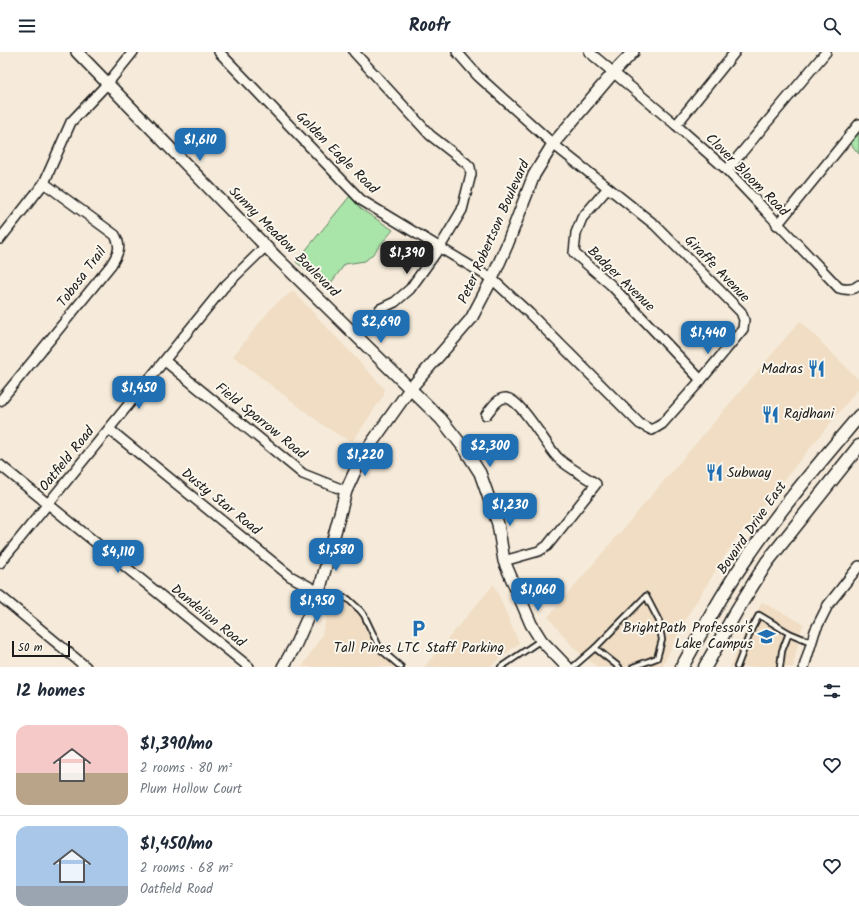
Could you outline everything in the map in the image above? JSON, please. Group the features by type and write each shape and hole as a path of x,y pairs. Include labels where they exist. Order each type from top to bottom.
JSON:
{"main road":[{"name":"Bovaird Drive East","path":"682,667 720,599 751,552 798,489 859,416"},
{"path":"705,667 737,610 767,562 859,446"}],"street":[{"name":"Sunny Meadow Boulevard","path":"78,52 266,246 441,419 464,448 480,473 498,524 504,560 531,624 541,640 567,667"},
{"path":"0,239 44,183 71,122 108,83 133,52"},
{"name":"Golden Eagle Road","path":"219,52 361,200 492,279"},
{"path":"354,52 430,135 470,167 471,174 462,210 440,247 410,289 395,302 380,309"},
{"name":"Giraffe Avenue","path":"457,52 478,76 553,144 655,225 741,312 744,320 743,330 702,380 662,424 652,430 640,424 529,313 492,279"},
{"name":"Clover Bloom Road","path":"589,52 727,170 839,288 847,290 856,288 859,285"},
{"name":"Peter Robertson Boulevard","path":"283,667 295,646 319,592 346,491 361,458 410,388 471,319 492,279 507,245 534,175 553,144 613,73 633,52"},
{"path":"676,126 735,52"},
{"path":"727,170 826,52"},
{"path":"777,224 859,124"},
{"name":"Tobosa Trail","path":"0,401 112,265 118,254 119,242 115,235 44,183"},
{"name":"Badger Avenue","path":"608,188 582,218 576,233 574,253 611,285 702,380"},
{"name":"Oatfield Road","path":"0,563 224,287 266,246"},
{"name":"Field Sparrow Road","path":"165,361 303,474 346,491"},
{"path":"486,415 499,400 505,398 512,400 528,417 558,458 596,484 547,546 539,551 504,560"},
{"name":"Dusty Star Road","path":"109,429 290,576 319,592"},
{"name":"Dandelion Road","path":"0,465 249,667"},
{"path":"804,667 815,630 828,605 859,566"},
{"path":"0,596 86,667"}],"lane":[{"path":"319,592 348,599 364,615 380,649 401,667"},
{"path":"573,667 595,648 646,596 659,621 662,640 657,658 633,667"},
{"path":"737,667 752,628 759,615 789,633 811,642"},
{"path":"780,667 782,651 789,633"},
{"path":"501,667 541,640"},
{"path":"595,648 619,667"}],"shaded area":[{"path":"293,291 384,388 384,395 353,441 347,440 324,426 233,356 273,306"},
{"path":"800,321 859,380 859,388 735,540 686,618 662,667 597,667 574,648 548,617"},
{"path":"494,584 519,643 490,667 424,667"},
{"path":"333,596 348,599 360,610 380,649 401,667 302,667 321,637"},
{"path":"762,602 804,624 801,630 793,667 730,667 746,631"}],"green space":[{"path":"859,130 859,154 849,142"},
{"path":"350,196 361,209 393,230 365,261 345,264 328,287 296,262"}],"place":[{"name":"Madras","path":"816,369"},
{"name":"Rajdhani","path":"771,414"},
{"name":"Subway","path":"714,473"},
{"name":"Tall Pines LTC Staff Parking","path":"419,628"},
{"name":"BrightPath Professor's Lake Campus","path":"766,636"}]}
